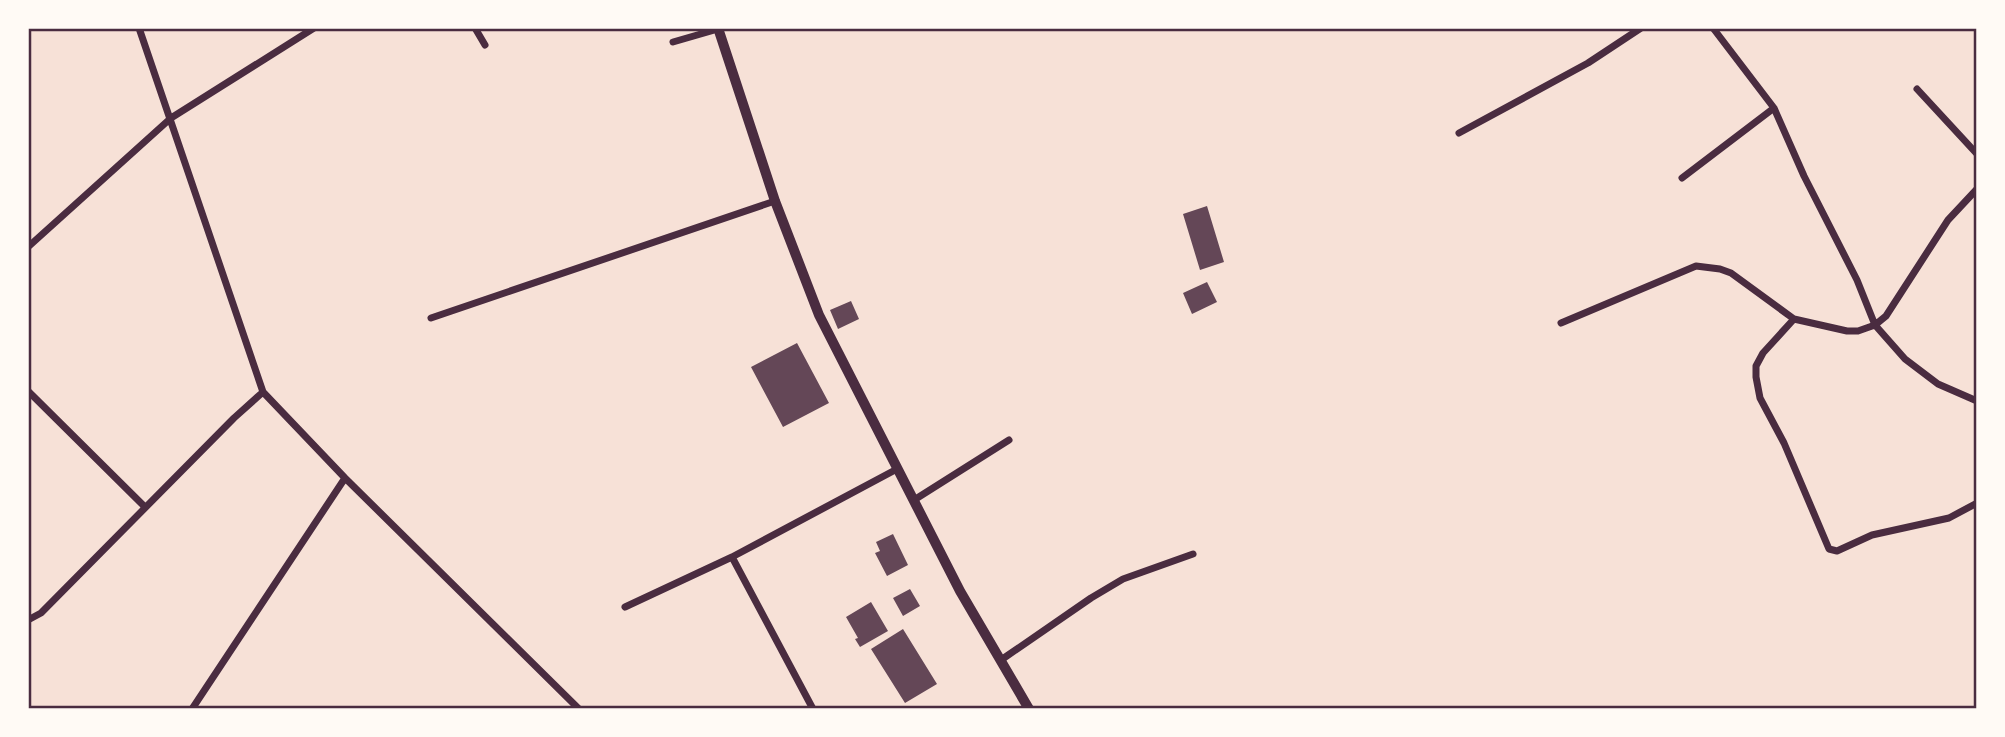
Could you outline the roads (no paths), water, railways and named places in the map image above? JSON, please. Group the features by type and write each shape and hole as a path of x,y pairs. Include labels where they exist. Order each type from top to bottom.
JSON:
{"street":[{"path":"139,28 263,392 345,478 579,709"},
{"path":"28,247 171,118 314,28"},
{"path":"475,28 485,45"},
{"path":"1459,133 1588,63 1641,28"},
{"path":"1713,28 1774,108 1804,176 1857,280 1875,325 1905,359 1938,384 1977,401"},
{"path":"673,42 718,29 775,201 819,314 960,591 1029,709"},
{"path":"1917,89 1977,154"},
{"path":"1682,178 1774,108"},
{"path":"1562,323 1696,267 1731,273 1794,319 1858,331 1875,325 1886,316 1948,220 1977,189"},
{"path":"431,318 775,201"},
{"path":"1794,319 1763,353 1756,366 1756,377 1760,397 1784,443 1829,549 1837,551 1872,535 1949,518 1977,503"},
{"path":"28,391 145,507"},
{"path":"28,620 41,613 263,392"},
{"path":"914,500 1009,440"},
{"path":"625,607 732,557 897,469"},
{"path":"192,709 345,478"},
{"path":"1001,660 1123,579 1193,554"},
{"path":"732,557 813,709"}]}
